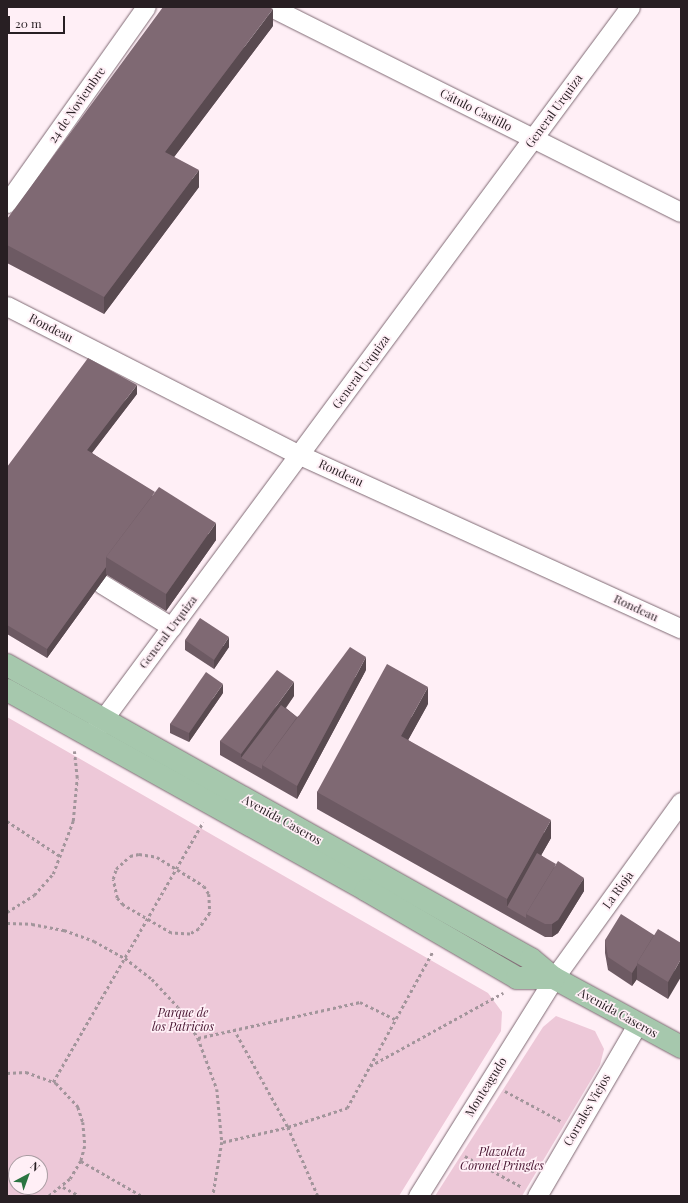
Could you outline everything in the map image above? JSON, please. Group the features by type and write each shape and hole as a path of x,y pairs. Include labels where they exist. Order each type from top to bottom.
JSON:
{"main road":[{"name":"Avenida Caseros","path":"7,665 96,728 213,805 517,978 554,978"},
{"name":"Avenida Caseros","path":"7,690 71,725 96,728 532,959 554,978 681,1047"}],"street":[{"name":"24 de Noviembre","path":"7,203 146,7"},
{"name":"Cátulo Castillo","path":"271,7 681,212"},
{"name":"General Urquiza","path":"96,728 300,455 630,7"},
{"name":"Rondeau","path":"7,306 300,455 681,629"},
{"path":"102,584 172,627"},
{"name":"La Rioja","path":"554,978 681,802"},
{"name":"Monteagudo","path":"418,1196 554,978"},
{"name":"Corrales Viejos","path":"537,1196 638,1023"}],"path":[{"path":"7,912 34,895 53,874 73,821 77,778 71,725"},
{"path":"53,1082 213,805"},
{"path":"7,822 60,856"},
{"path":"139,854 157,857 176,868 196,880 209,894 210,913 206,922 190,934 181,935 171,933 123,905 117,898 113,884 116,869 130,856 139,854"},
{"path":"7,924 32,924 64,930 94,941 125,958 152,979 178,1007 198,1038 217,1089 222,1142 213,1196"},
{"path":"222,1142 288,1127 347,1108 442,935"},
{"path":"370,1066 501,995 517,978"},
{"path":"198,1038 360,1002 395,1019"},
{"path":"234,1029 288,1127 318,1196"},
{"path":"7,1073 26,1072 53,1082 68,1094 78,1107 83,1122 85,1146 81,1161 63,1187 49,1196"},
{"path":"489,1082 576,1129"},
{"path":"449,1147 537,1196"},
{"path":"81,1161 142,1196"},
{"path":"63,1187 80,1196"}],"green space":[{"name":"Parque de los Patricios","path":"7,717 488,993 502,1012 501,1031 399,1196 7,1196"},
{"name":"Plazoleta Coronel Pringles","path":"556,1016 595,1031 604,1049 600,1065 522,1196 435,1196 543,1027"}],"building":[{"path":"163,7 269,7 273,9 165,152 199,170 104,297 7,245 7,219"},
{"path":"88,358 137,385 87,450 155,492 106,557 106,567 47,649 7,625 7,467"},
{"path":"159,487 216,523 166,594 106,557"},
{"path":"200,618 229,637 214,660 185,640"},
{"path":"350,647 366,657 297,786 262,765"},
{"path":"387,664 428,687 401,736 551,820 507,899 317,792"},
{"path":"277,670 294,682 241,754 220,741"},
{"path":"206,672 223,684 189,733 170,724"},
{"path":"281,705 297,717 262,765 262,769 241,758"},
{"path":"537,853 556,864 526,914 526,918 507,907"},
{"path":"558,861 584,878 558,920 552,924 545,924 526,914"},
{"path":"621,914 654,935 632,973 608,957 605,940"},
{"path":"658,929 681,943 681,959 668,982 637,963"}]}
